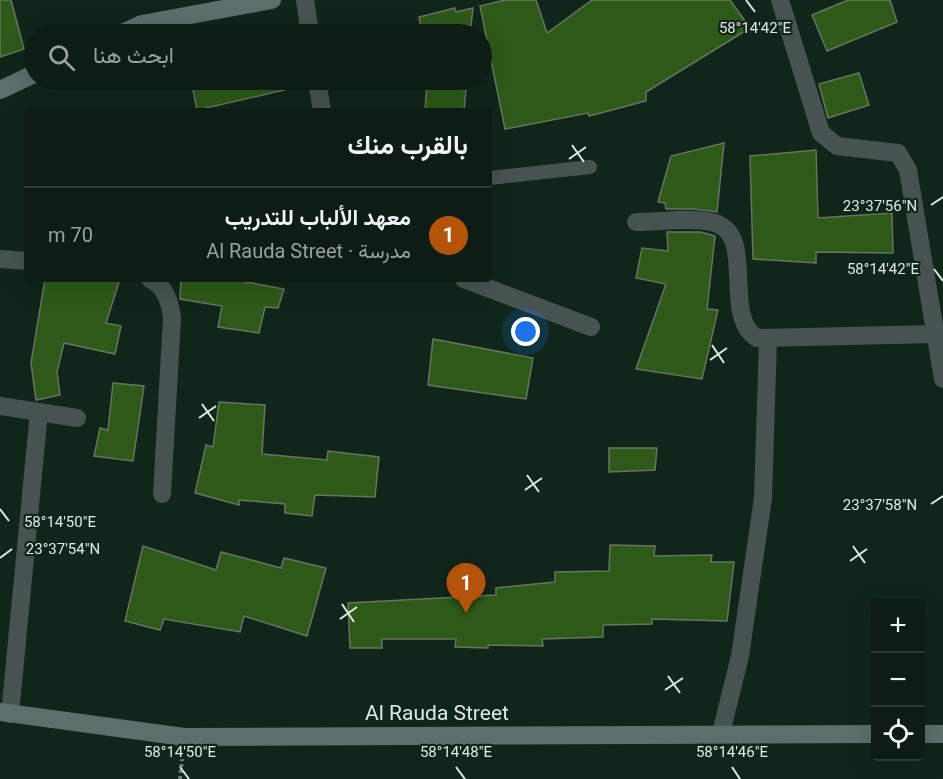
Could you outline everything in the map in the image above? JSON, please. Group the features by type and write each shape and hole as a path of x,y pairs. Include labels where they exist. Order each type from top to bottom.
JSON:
{"main road":[{"path":"142,24 272,0"},
{"path":"0,90 24,79"},
{"name":"Al Rauda Street","path":"5,713 184,737 871,734"},
{"path":"925,734 943,735"}],"street":[{"path":"305,0 309,24"},
{"path":"780,0 821,133 837,146 898,153 904,160 908,170 943,379"},
{"path":"319,90 322,108"},
{"path":"636,222 712,222 726,230 735,249 742,322 749,333 768,340 935,334"},
{"path":"0,259 24,261"},
{"path":"157,282 170,302 172,318 162,494"},
{"path":"472,282 591,327"},
{"path":"721,733 740,656 762,510 768,419 768,340"},
{"path":"0,406 77,418"},
{"path":"5,713 39,412"}],"lane":[{"path":"492,178 590,167"}],"building":[{"path":"0,0 11,0 24,49 0,57"},
{"path":"505,0 536,0 547,33 592,0 730,0 750,28 646,92 646,101 589,116 588,113 505,129 492,65 492,24 484,24 480,6"},
{"path":"848,0 890,0 897,22 827,51 812,15"},
{"path":"455,8 456,12 473,8 471,24 420,24 419,17"},
{"path":"859,73 869,105 828,118 819,84"},
{"path":"193,90 284,90 206,108 197,108"},
{"path":"426,90 466,90 464,108 425,108"},
{"path":"724,143 717,212 666,209 665,203 658,202 671,156"},
{"path":"816,150 818,218 892,213 893,253 816,252 816,263 753,259 750,156"},
{"path":"667,232 701,232 715,236 707,309 718,310 702,379 636,369 666,284 636,278 642,248 668,251"},
{"path":"44,282 119,282 106,323 121,326 115,354 64,343 57,372 60,395 36,400 31,363"},
{"path":"181,282 246,282 284,289 278,308 265,307 259,333 218,327 222,306 180,299"},
{"path":"433,339 533,358 526,399 428,385"},
{"path":"113,383 144,386 133,461 94,456 100,428 108,430"},
{"path":"219,402 265,405 262,454 327,460 328,451 379,457 375,497 315,495 312,516 285,513 285,504 239,500 239,505 195,493 206,445 213,447"},
{"path":"609,448 657,448 655,470 609,472"},
{"path":"610,545 655,546 654,556 712,555 711,562 734,562 727,621 652,619 652,624 603,625 603,637 542,639 543,646 455,647 456,639 382,639 382,648 350,648 348,603 496,595 496,588 555,582 555,572 609,571"},
{"path":"143,546 216,570 221,552 281,568 284,558 326,568 307,636 244,616 240,632 164,619 160,630 125,621"}],"place":[{"name":"معهد الألباب للتدريب","path":"466,613"}]}
